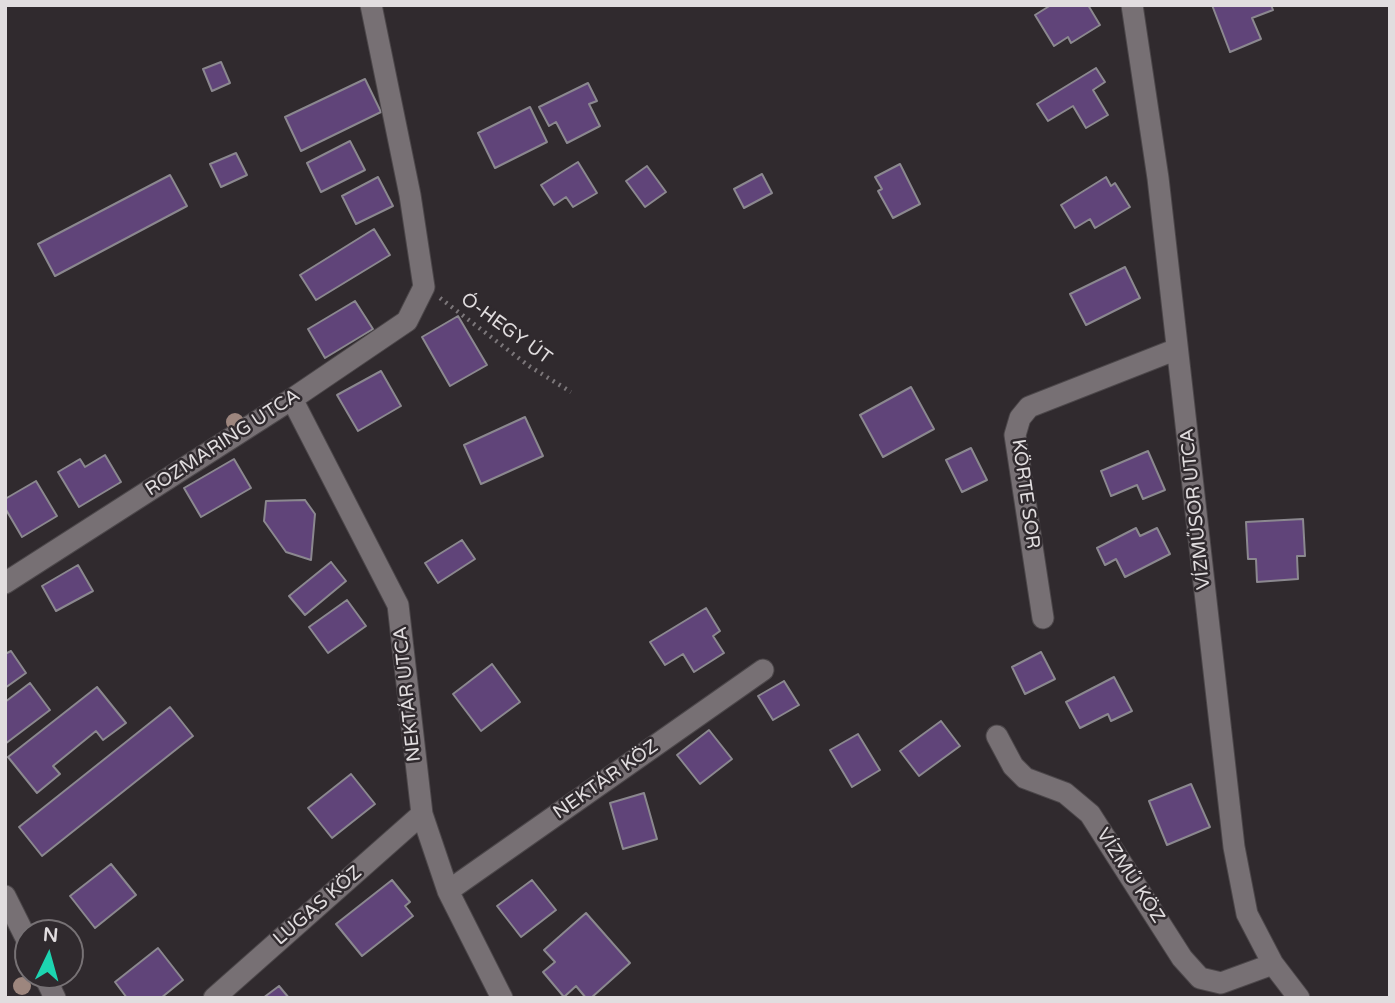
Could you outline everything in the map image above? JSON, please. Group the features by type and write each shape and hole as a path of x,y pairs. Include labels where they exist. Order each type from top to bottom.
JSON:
{"street":[{"path":"371,5 410,195 425,287"},
{"name":"VÍZMŰSOR UTCA","path":"1132,5 1158,178 1234,847 1247,914 1273,964 1300,998"},
{"name":"ROZMARING UTCA","path":"5,583 407,321 425,287"},
{"name":"KÖRTE SOR","path":"1043,618 1015,435 1020,418 1029,407 1177,349"},
{"name":"NEKTÁR UTCA","path":"292,398 398,605 422,814 448,891 502,998"},
{"name":"NEKTÁR KÖZ","path":"448,891 763,670"},
{"name":"VÍZMŰ KÖZ","path":"997,736 1013,766 1025,778 1065,793 1090,814 1182,958 1200,978 1220,983 1273,964"},
{"name":"LUGAS KÖZ","path":"214,998 422,814"},
{"path":"5,896 16,919"}],"path":[{"name":"Ó-HEGY ÚT","path":"425,287 529,366 571,392"}],"building":[{"path":"1051,5 1088,5 1100,25 1071,43 1068,37 1054,46 1035,15"},
{"path":"1212,5 1271,5 1273,10 1252,18 1261,39 1230,52"},
{"path":"221,62 230,83 212,91 203,69"},
{"path":"1096,68 1105,82 1093,90 1108,115 1086,128 1073,106 1048,121 1037,104"},
{"path":"365,79 381,112 301,151 285,117"},
{"path":"588,83 597,101 589,104 600,126 567,143 556,122 549,126 539,107"},
{"path":"530,107 547,142 495,168 478,133"},
{"path":"350,141 365,170 321,192 307,163"},
{"path":"236,153 247,175 221,187 210,164"},
{"path":"578,162 597,193 573,207 566,197 554,205 541,185"},
{"path":"900,164 920,204 893,218 878,191 882,189 875,177"},
{"path":"647,166 666,192 645,207 626,181"},
{"path":"762,174 772,193 744,208 734,189"},
{"path":"170,175 187,206 55,276 38,244"},
{"path":"378,177 393,206 356,224 342,196"},
{"path":"1106,177 1111,186 1115,183 1130,207 1095,228 1090,219 1075,228 1061,205"},
{"path":"374,229 390,255 316,300 300,275"},
{"path":"1125,267 1140,298 1086,325 1070,294"},
{"path":"355,301 373,329 325,358 308,329"},
{"path":"458,316 487,365 450,386 422,337"},
{"path":"381,371 401,406 358,431 337,395"},
{"path":"911,387 934,429 883,457 860,415"},
{"path":"525,417 543,456 481,484 464,445"},
{"path":"971,448 987,480 962,492 946,460"},
{"path":"1148,451 1165,490 1143,499 1137,485 1111,496 1101,471"},
{"path":"105,455 121,482 79,507 58,472 80,459 85,467"},
{"path":"234,459 251,488 201,517 184,488"},
{"path":"36,481 57,516 22,537 5,508 5,499"},
{"path":"305,500 315,514 311,560 286,552 264,521 266,501"},
{"path":"1303,519 1305,556 1297,556 1298,579 1257,582 1256,559 1248,559 1246,522"},
{"path":"1136,528 1140,536 1157,528 1170,554 1125,577 1116,559 1105,565 1097,548"},
{"path":"462,540 475,559 438,583 425,563"},
{"path":"331,562 346,581 305,615 289,596"},
{"path":"78,565 93,591 56,611 42,586"},
{"path":"347,600 366,626 328,653 309,627"},
{"path":"706,608 720,631 713,636 724,653 694,672 683,654 665,665 650,642"},
{"path":"11,651 26,673 5,688 5,654"},
{"path":"1041,652 1055,679 1025,694 1012,667"},
{"path":"492,664 520,702 481,731 453,694"},
{"path":"1114,677 1132,711 1111,721 1108,714 1080,728 1066,702"},
{"path":"784,681 799,705 773,720 758,696"},
{"path":"30,683 50,710 5,744 5,702"},
{"path":"97,687 126,723 103,740 96,731 53,766 60,774 37,793 8,757"},
{"path":"170,707 193,736 42,856 19,827"},
{"path":"941,721 960,746 919,776 900,751"},
{"path":"709,730 732,759 700,784 677,755"},
{"path":"858,734 880,770 852,787 830,750"},
{"path":"351,774 375,804 332,838 308,808"},
{"path":"1191,784 1210,827 1167,845 1149,801"},
{"path":"644,793 657,839 623,849 610,803"},
{"path":"111,864 136,895 95,928 70,896"},
{"path":"392,880 410,902 405,906 413,916 362,956 336,924"},
{"path":"532,880 556,910 521,937 497,906"},
{"path":"586,913 630,963 591,998 586,998 576,986 564,997 543,972 555,962 544,950"},
{"path":"158,948 183,980 161,998 127,998 115,982"},
{"path":"279,986 289,998 263,998"}]}
